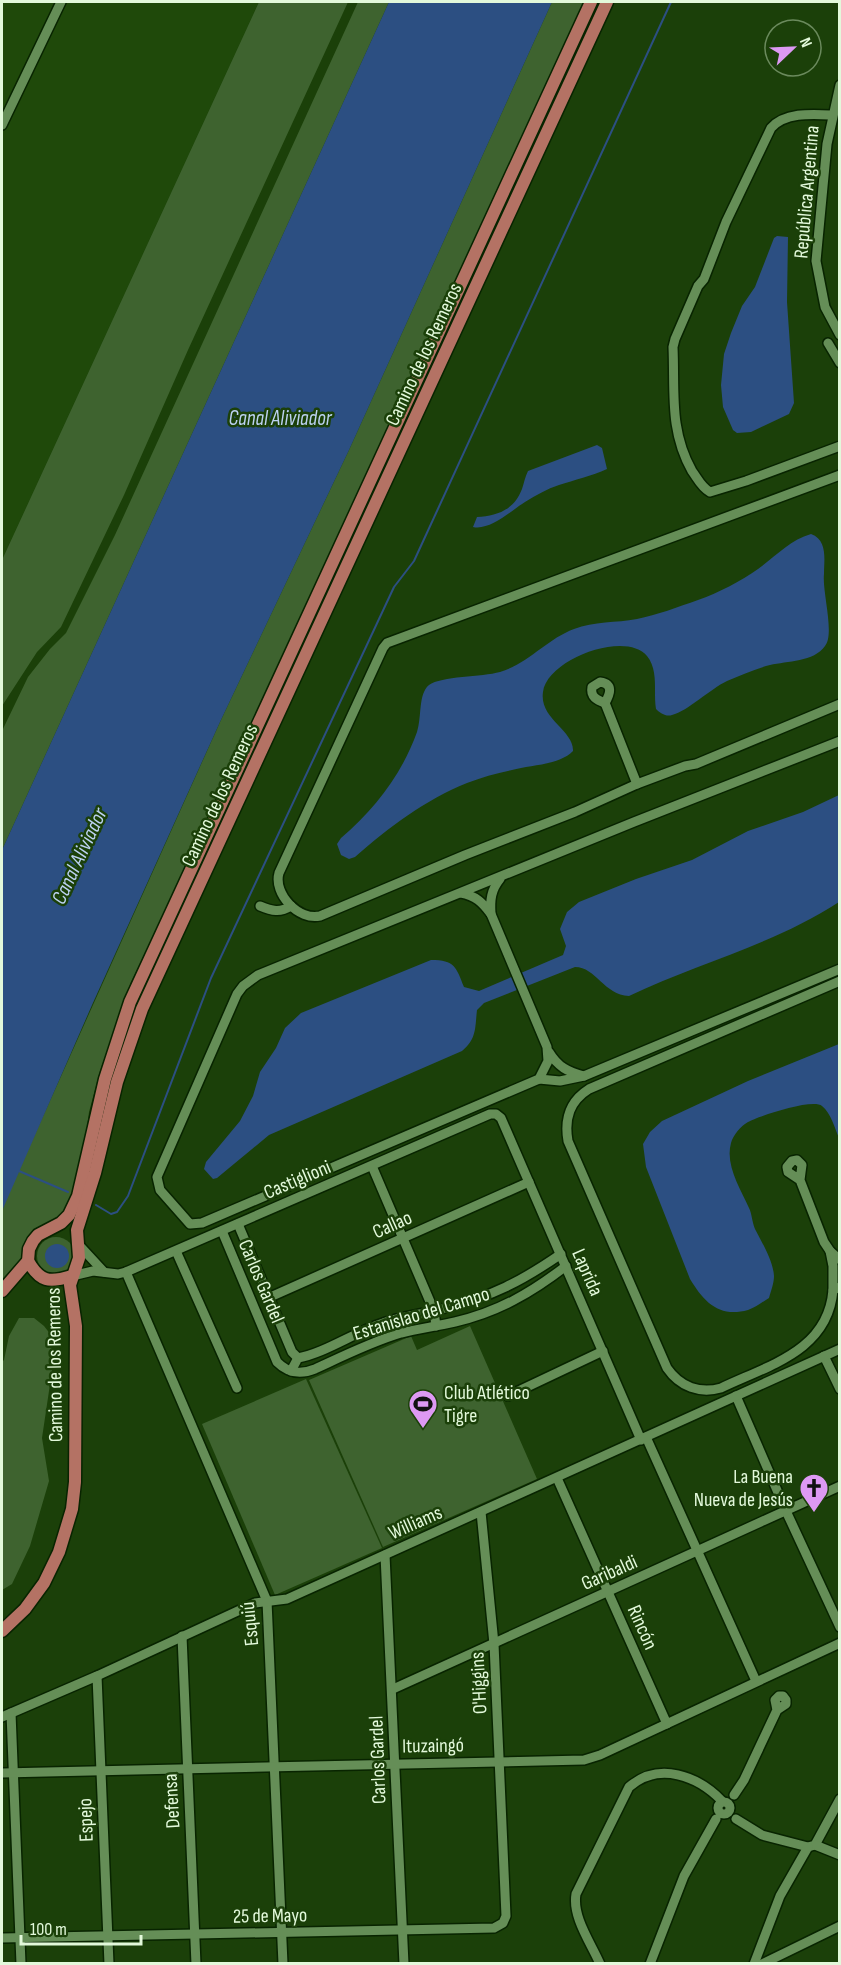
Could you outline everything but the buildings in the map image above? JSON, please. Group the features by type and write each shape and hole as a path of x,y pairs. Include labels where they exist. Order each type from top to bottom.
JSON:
{"main road":[{"name":"Camino de los Remeros","path":"2,1291 28,1261 29,1249 33,1241 62,1223 69,1215 78,1196 105,1078 130,1002 591,2"},
{"name":"Camino de los Remeros","path":"2,1631 24,1609 44,1583 59,1551 72,1509 75,1482 76,1326 70,1285 80,1258 77,1230 92,1184 117,1082 141,1009 607,2"},
{"path":"46,1231 60,1230 68,1233 80,1245"},
{"path":"28,1261 33,1270 45,1279 58,1280 72,1276"}],"street":[{"path":"2,125 61,2"},
{"name":"República Argentina","path":"840,85 827,144 816,261 822,297 830,319 840,335"},
{"path":"832,115 814,114 784,118 771,128 726,222 704,279 698,286 675,339 673,347 674,419 678,439 689,465 701,485 710,492 840,446"},
{"path":"828,343 840,363"},
{"path":"840,475 387,643 279,873 277,880 279,889 291,906 304,916 309,918 320,916 575,812 637,784 696,764 840,704"},
{"path":"824,481 840,480"},
{"path":"605,703 637,784"},
{"path":"840,741 258,975 243,986 237,994 157,1176 160,1190 190,1224 196,1225 539,1079 560,1081 584,1076 840,969"},
{"path":"491,914 491,896 494,886 501,877"},
{"path":"461,893 480,900 491,914 547,1047 559,1065 571,1073 584,1076"},
{"path":"260,906 275,911 291,906"},
{"path":"800,1180 830,1251 836,1288 827,1317 820,1329 801,1349 721,1388 711,1391 698,1390 687,1386 673,1376 667,1368 567,1141 566,1118 572,1103 589,1089 840,981"},
{"path":"539,1079 548,1061 547,1047"},
{"name":"Castiglioni","path":"72,1276 93,1271 118,1274 126,1272 490,1114 496,1114 501,1118"},
{"name":"Laprida","path":"501,1118 603,1352 698,1551 756,1681"},
{"path":"372,1166 434,1311 436,1326"},
{"name":"Callao","path":"268,1298 529,1182"},
{"name":"Carlos Gardel","path":"238,1224 292,1352 298,1358"},
{"name":"Carlos Gardel","path":"222,1231 277,1362 284,1369 291,1371"},
{"path":"80,1245 104,1272"},
{"path":"176,1251 237,1388"},
{"path":"830,1251 840,1260"},
{"name":"Estanislao del Campo","path":"298,1358 308,1356 384,1322 473,1301 505,1289 529,1277 561,1254"},
{"name":"Estanislao del Campo","path":"291,1371 305,1373 375,1341 485,1313 515,1301 566,1266"},
{"name":"Esquiú","path":"126,1272 267,1601 283,1964"},
{"name":"Williams","path":"2,1717 255,1603 287,1599 840,1349"},
{"path":"508,1396 603,1352"},
{"path":"824,1356 840,1389"},
{"path":"291,1371 298,1358"},
{"path":"736,1396 840,1627"},
{"name":"Rincón","path":"557,1478 667,1724"},
{"name":"Garibaldi","path":"393,1689 840,1486"},
{"name":"O'Higgins","path":"481,1512 494,1644 506,1916 503,1923"},
{"name":"Carlos Gardel","path":"385,1555 404,1964"},
{"name":"Defensa","path":"182,1636 196,1964"},
{"name":"Ituzaingó","path":"2,1773 592,1758 840,1643"},
{"name":"Espejo","path":"97,1676 109,1964"},
{"path":"650,1964 684,1876 723,1809 744,1780 777,1710"},
{"path":"11,1713 21,1964"},
{"path":"600,1964 574,1904 576,1894 624,1795 636,1781 663,1773 673,1773 691,1779 714,1792 723,1809 762,1835 840,1855"},
{"path":"754,1964 780,1896 840,1799"},
{"name":"25 de Mayo","path":"2,1938 494,1928 503,1923"},
{"path":"762,1964 840,1926"}],"shaded area":[{"path":"2,2 259,2 2,560"},
{"path":"259,2 348,2 124,495 61,627 37,652 2,706 2,560"},
{"path":"358,2 389,2 2,850 2,731 28,677 66,633 115,535"},
{"path":"552,2 585,2 192,856 131,982 100,1071 89,1112 82,1165 71,1203 65,1214 2,1284 2,1211 5,1201 220,722 349,450"},
{"path":"56,1237 63,1238 69,1243 74,1249 74,1263 69,1269 63,1274 56,1275 49,1274 43,1269 38,1263 37,1256 38,1249 43,1243 49,1238"},
{"path":"19,1318 34,1318 51,1335 53,1364 42,1438 49,1481 30,1546 12,1584 2,1590 2,1362 9,1336"},
{"name":"Club Atlético Tigre","path":"470,1326 537,1479 383,1547 309,1380 411,1336 417,1350"},
{"path":"306,1379 382,1548 275,1595 202,1424"}],"water":[{"name":"Canal Aliviador","path":"389,2 552,2 349,450 220,722 2,1211 2,850"},
{"path":"788,237 787,302 794,403 789,414 751,432 737,433 733,430 723,407 721,385 724,354 742,306 755,287 774,238"},
{"path":"597,445 602,448 607,469 550,488 493,523 473,527 477,517 498,513 510,507 519,496 528,471"},
{"path":"811,534 823,546 824,557 829,632 828,640 820,651 800,660 753,670 720,685 685,709 670,715 663,714 656,709 653,668 647,656 637,649 622,646 606,647 572,659 548,680 543,692 543,701 546,710 568,737 573,751 553,762 501,772 467,783 408,815 355,857 349,859 341,855 337,844 341,838 376,803 404,762 417,732 423,694 429,685 443,680 500,672 520,663 564,633 582,626 645,617 706,597 744,578 790,544"},
{"path":"839,795 839,902 814,917 789,930 629,996 613,991 589,971 575,967 484,1003 477,1010 473,1037 462,1051 269,1135 217,1178 213,1179 204,1169 206,1162 240,1121 253,1096 260,1072 276,1048 285,1028 301,1013 431,960 450,963 454,966 464,987 479,991 563,955 566,946 560,929 567,912 579,902 692,860 748,831 803,812"},
{"path":"839,1044 839,1138 825,1109 817,1104 808,1104 774,1112 748,1122 732,1140 730,1160 732,1168 750,1210 755,1229 769,1258 774,1279 769,1298 756,1306 738,1312 721,1310 701,1295 690,1279 646,1167 643,1144 650,1132 662,1121 748,1081"},
{"path":"57,1244 65,1248 69,1256 65,1264 57,1268 49,1264 45,1256 49,1248"}],"waterway":[{"path":"96,1205 111,1214 117,1212 128,1196 211,978 394,587 414,561 671,2"},
{"path":"19,1171 68,1192"}],"place":[{"name":"Club Atlético Tigre","path":"423,1430"},
{"name":"La Buena Nueva de Jesús","path":"814,1514"}]}
